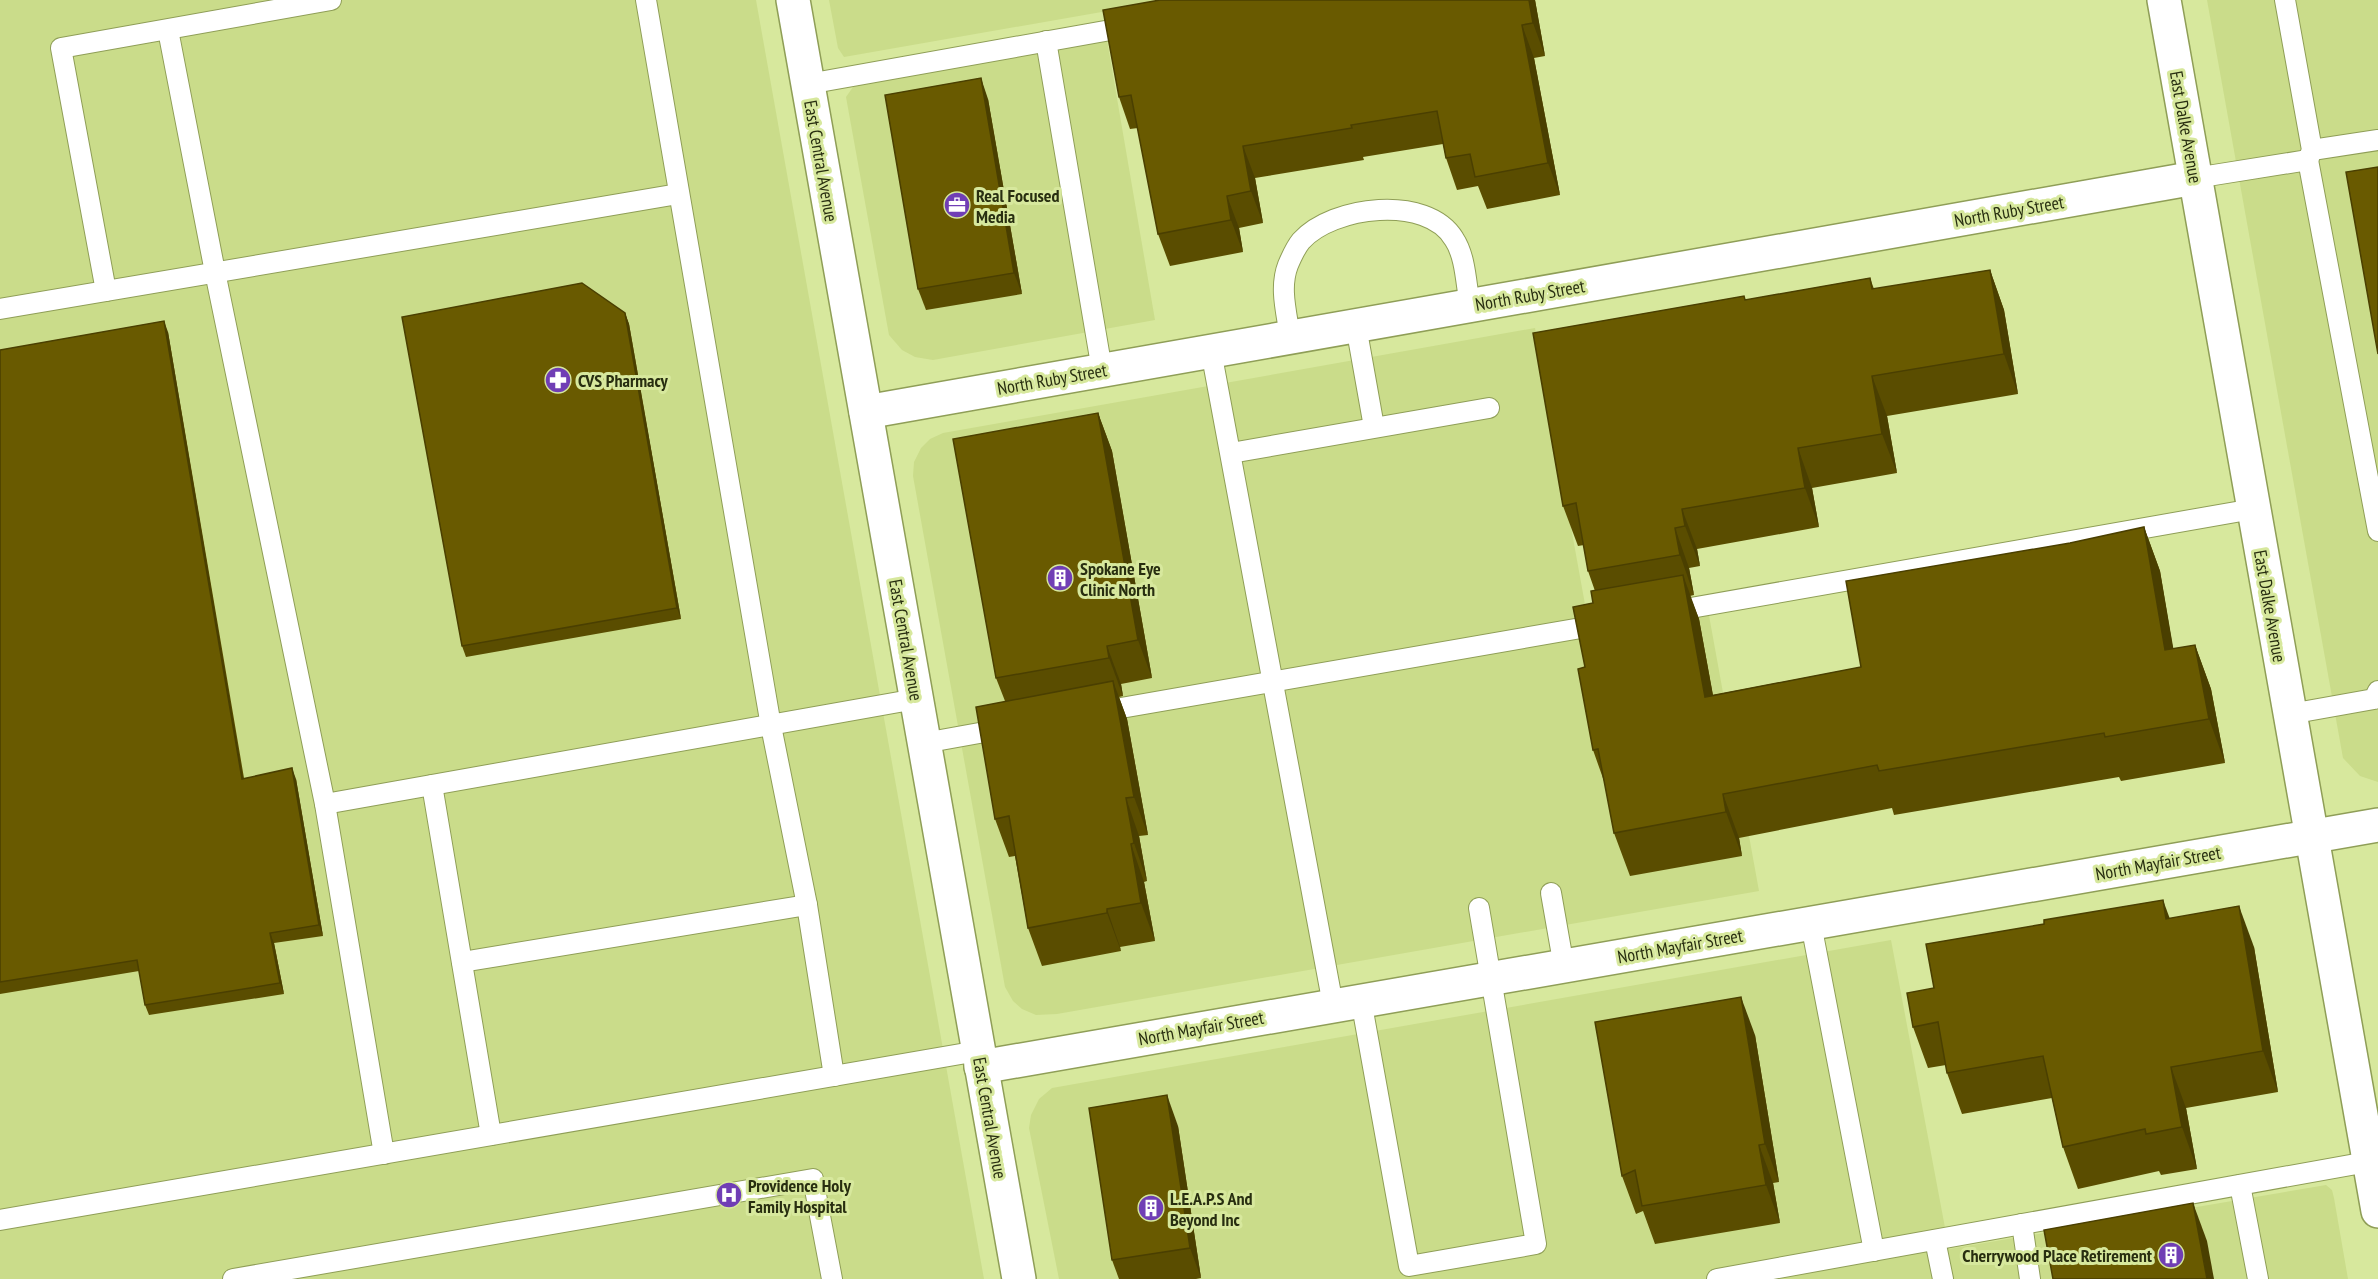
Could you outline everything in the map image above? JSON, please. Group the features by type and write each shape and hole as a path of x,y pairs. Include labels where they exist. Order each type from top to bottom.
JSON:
{"street":[{"name":"East Central Avenue","path":"793,0 1018,1279"},
{"name":"East Dalke Avenue","path":"2164,0 2289,714 2374,1161 2378,1211"},
{"name":"North Ruby Street","path":"866,412 2195,178"},
{"name":"North Mayfair Street","path":"980,1059 1564,967 2378,825"}],"lane":[{"path":"106,291 61,48 331,0"},
{"path":"646,0 771,726 807,904 834,1076"},
{"path":"2285,0 2310,155 2378,531"},
{"path":"808,84 1046,42 1148,18"},
{"path":"168,30 215,272 325,804 384,1154"},
{"path":"1046,42 1102,370"},
{"path":"2195,178 2378,140"},
{"path":"0,309 678,194"},
{"path":"1290,337 1283,285 1288,266 1301,241 1323,225 1344,216 1367,211 1396,210 1423,216 1441,224 1455,239 1461,256 1470,306"},
{"path":"1356,326 1374,427"},
{"path":"1211,351 1273,682 1409,1266 1536,1244 1479,908"},
{"path":"1231,453 1489,408"},
{"path":"1646,616 2253,509"},
{"path":"1079,716 1623,620"},
{"path":"2289,714 2377,696"},
{"path":"325,804 916,699"},
{"path":"924,743 1023,726"},
{"path":"432,785 491,1135"},
{"path":"1551,893 1564,967"},
{"path":"462,962 807,904"},
{"path":"1811,924 1874,1251"},
{"path":"0,1220 834,1076 980,1059"},
{"path":"1717,1279 1817,1270 1874,1251 2374,1161"},
{"path":"233,1279 813,1179 832,1279"},
{"path":"2240,1185 2258,1279"},
{"path":"2022,1224 2030,1279"},
{"path":"1935,1240 1942,1279"}],"shaded area":[{"path":"0,0 756,0 984,1279 0,1279"},
{"path":"829,0 1170,0 844,57 838,48"},
{"path":"2207,0 2378,0 2378,782 2360,776 2343,758"},
{"path":"1107,40 1155,320 933,360 915,357 902,350 889,335 846,97 853,87 863,84"},
{"path":"1535,328 1590,632 1708,610 1759,891 1057,1014 1036,1015 1022,1009 1013,1001 1005,987 913,476 914,462 921,448 930,439 943,433"},
{"path":"1891,940 1949,1249 2326,1185 2332,1190 2334,1198 2348,1279 1059,1279 1029,1128 1031,1115 1039,1099 1052,1088"}],"building":[{"path":"1160,0 1529,0 1533,23 1522,25 1548,163 1475,177 1470,154 1446,158 1437,111 1351,125 1352,128 1243,146 1251,191 1227,196 1231,220 1158,234 1131,95 1119,97 1103,10"},
{"name":"Real Focused Media","path":"981,78 1014,273 918,289 885,95"},
{"path":"2378,167 2378,354 2346,172"},
{"path":"1990,270 2004,354 1872,376 1882,434 1798,448 1805,488 1682,509 1685,526 1675,528 1680,555 1588,571 1576,503 1563,506 1533,333 1744,296 1745,300 1870,278 1872,289"},
{"name":"CVS Pharmacy","path":"582,283 625,313 677,608 462,646 402,317"},
{"path":"164,321 242,779 292,768 319,925 270,933 280,983 145,1005 137,960 0,982 0,350"},
{"name":"Spokane Eye Clinic North","path":"1098,413 1138,640 1107,646 1109,658 996,678 953,439"},
{"path":"2144,527 2165,650 2195,645 2209,719 2105,737 2104,733 1879,771 1877,765 1723,794 1726,812 1614,833 1598,749 1593,750 1578,669 1585,667 1573,607 1593,603 1591,591 1683,575 1705,697 1861,667 1846,581 2070,543"},
{"path":"1113,681 1134,797 1126,798 1141,903 1107,909 1107,913 1028,928 1009,816 995,819 976,707"},
{"path":"2163,900 2166,919 2239,906 2263,1051 2171,1067 2182,1127 2146,1134 2145,1129 2063,1147 2043,1056 1947,1073 1938,1022 1913,1027 1907,993 1934,988 1926,944 2044,924 2044,920"},
{"path":"1741,997 1765,1144 1759,1145 1766,1185 1642,1206 1635,1170 1622,1176 1595,1022"},
{"name":"L.E.A.P.S And Beyond Inc","path":"1167,1095 1190,1248 1112,1260 1089,1108"},
{"path":"2193,1203 2207,1279 2053,1279 2044,1230"}],"place":[{"name":"Real Focused Media","path":"957,205"},
{"name":"CVS Pharmacy","path":"558,380"},
{"name":"Spokane Eye Clinic North","path":"1060,578"},
{"name":"Providence Holy Family Hospital","path":"729,1195"},
{"name":"L.E.A.P.S And Beyond Inc","path":"1151,1208"},
{"name":"Cherrywood Place Retirement","path":"2171,1255"}]}
